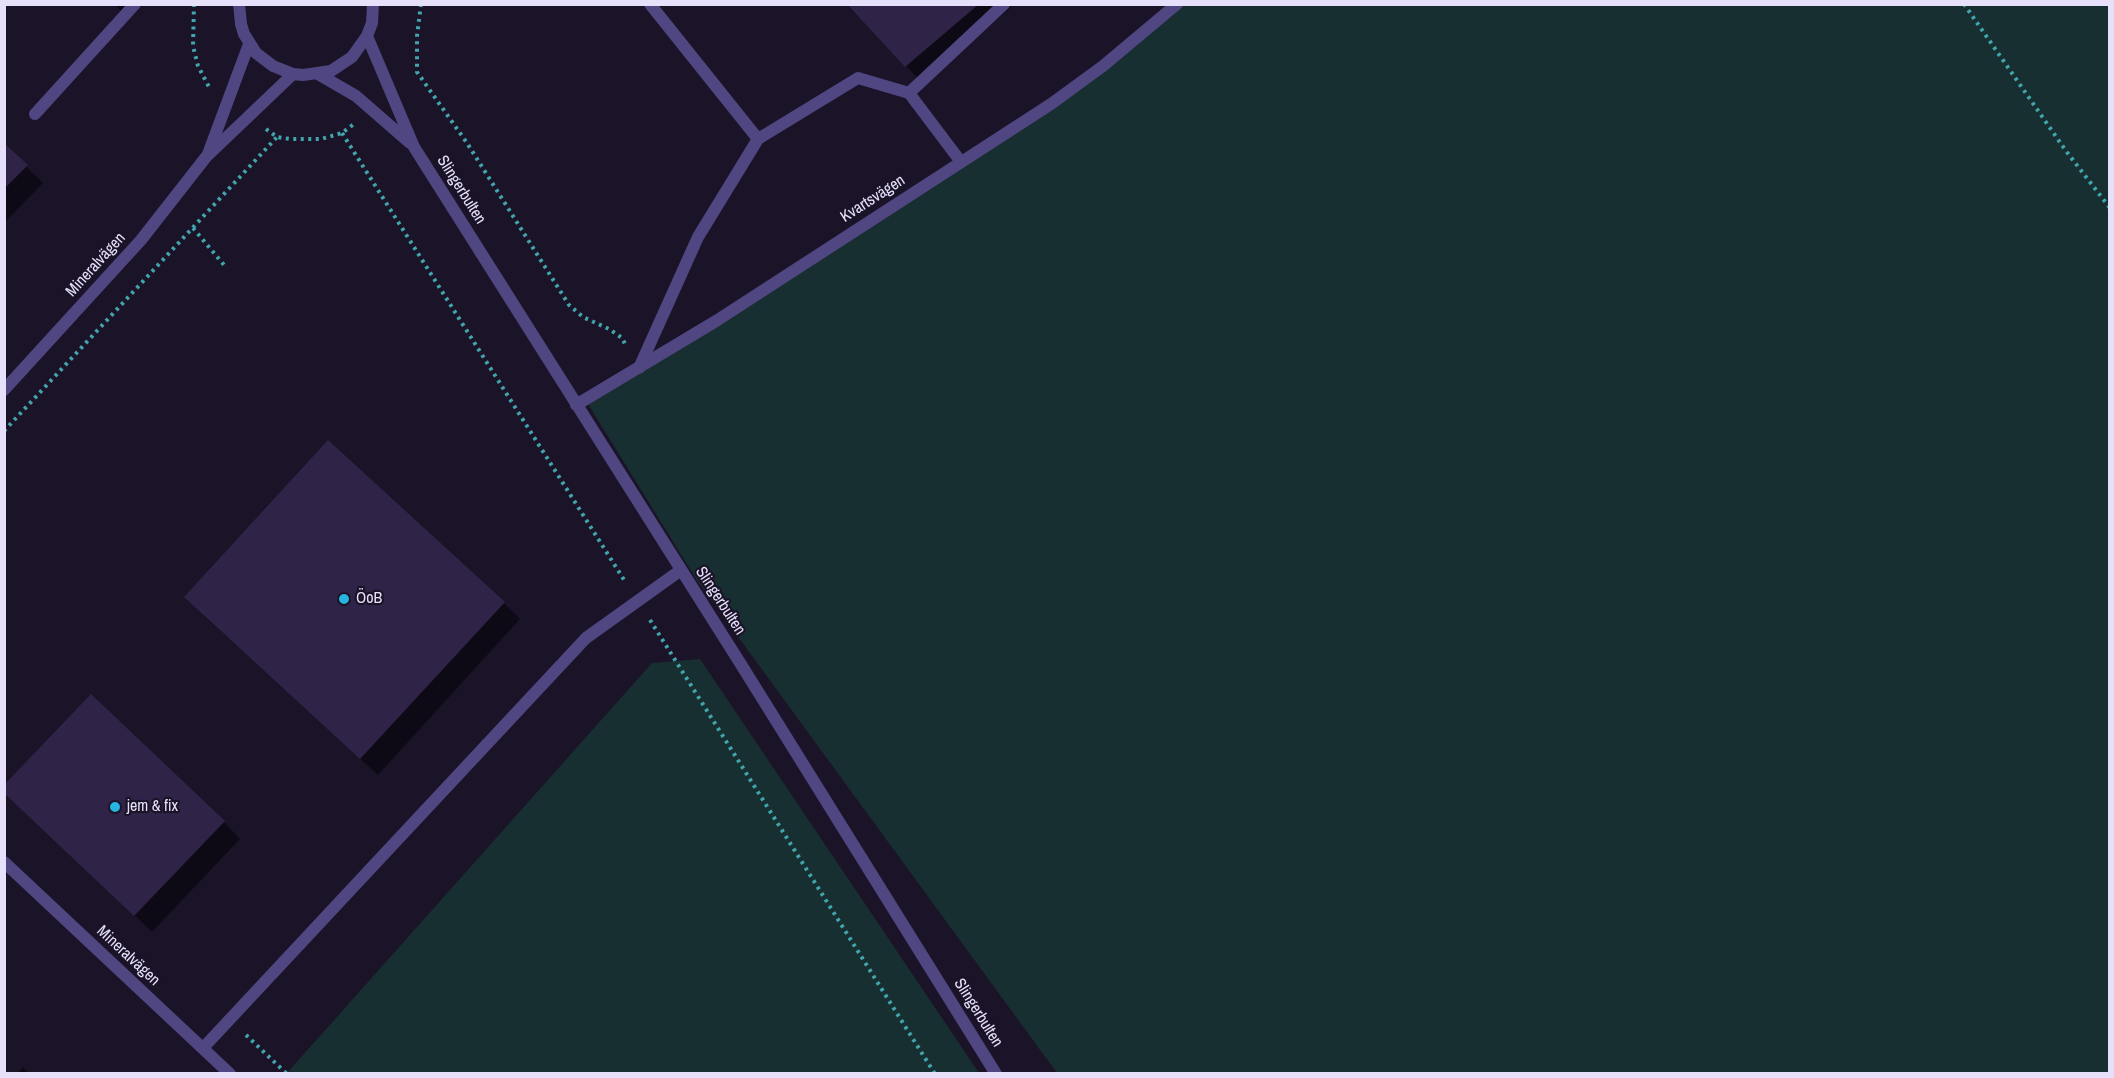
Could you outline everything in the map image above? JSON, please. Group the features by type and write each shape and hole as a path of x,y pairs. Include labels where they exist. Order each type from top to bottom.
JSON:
{"street":[{"path":"35,114 135,4"},
{"path":"239,4 241,24 249,44 264,60 293,74 318,74 331,71 352,57 367,36 372,23 373,4"},
{"path":"650,4 758,139"},
{"path":"909,93 1004,4"},
{"name":"Kvartsvägen","path":"576,405 716,321 1051,104 1103,66 1177,4"},
{"name":"Slingerbulten","path":"367,36 414,147 996,1074"},
{"name":"Mineralvägen","path":"206,158 249,44"},
{"name":"Mineralvägen","path":"4,390 141,240 206,158 293,74"},
{"name":"Slingerbulten","path":"318,74 356,96 414,147"},
{"path":"639,368 698,237 758,139 858,78 909,93 961,162"},
{"path":"203,1048 586,638 681,570"},
{"name":"Mineralvägen","path":"4,862 230,1074"}],"path":[{"path":"421,4 417,36 417,72 466,143 569,305 583,317 622,338 639,368"},
{"path":"1964,4 2066,151 2109,208"},
{"path":"4,431 277,137"},
{"path":"193,228 224,265"},
{"path":"230,1019 287,1074"}],"green space":[{"path":"1183,5 2109,5 2109,1073 1057,1073 698,582 588,404 1123,57"},
{"path":"700,659 979,1073 287,1073 652,663"}],"building":[{"path":"847,4 979,4 905,67"},
{"path":"4,143 28,165 4,189"},
{"name":"ÖoB","path":"328,440 505,602 360,759 184,597"},
{"name":"jem & fix","path":"91,694 225,821 134,916 4,793 4,785"}],"place":[{"name":"ÖoB","path":"344,599"},
{"name":"jem & fix","path":"115,807"}]}
